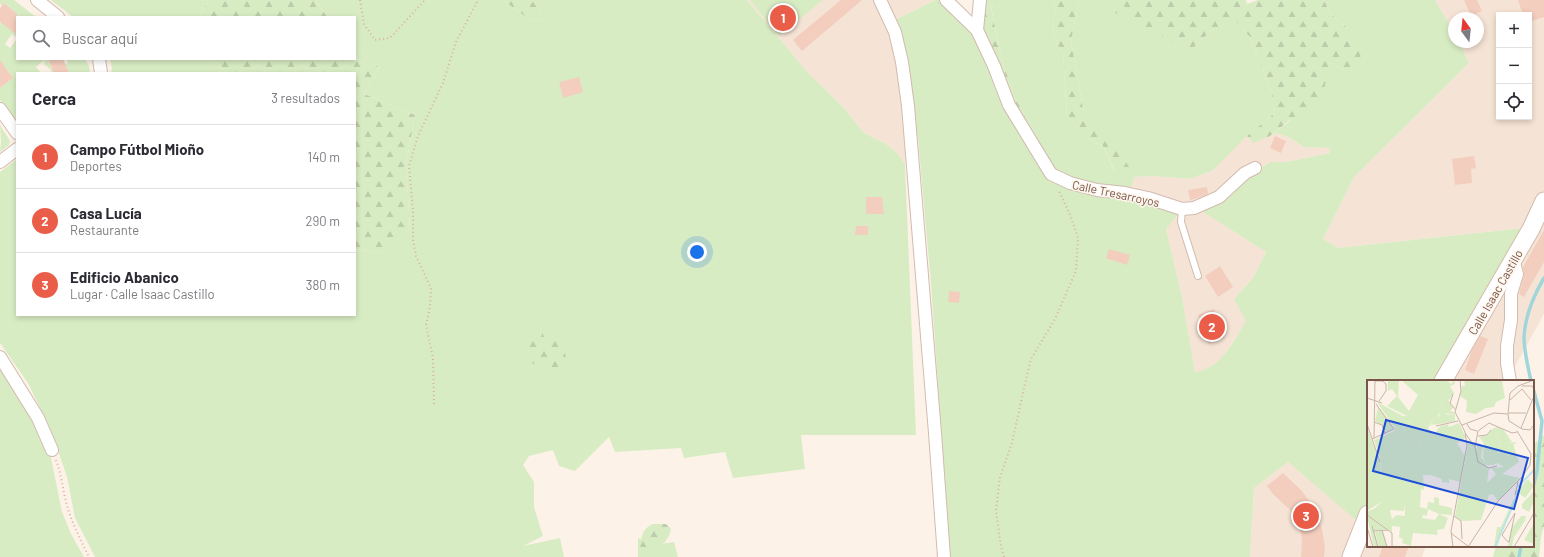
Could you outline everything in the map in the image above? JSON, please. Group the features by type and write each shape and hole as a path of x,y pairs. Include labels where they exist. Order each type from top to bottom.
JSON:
{"street":[{"path":"37,0 57,16"},
{"path":"880,0 895,32 902,62 908,106 944,557"},
{"path":"946,0 977,30 994,66 1009,105 1051,174"},
{"path":"977,30 980,0"},
{"path":"99,60 101,72"},
{"path":"0,109 16,132"},
{"path":"0,162 16,150"},
{"path":"1182,209 1194,208 1219,197 1246,173 1255,168"},
{"name":"Calle Tresarroyos","path":"1051,174 1070,183 1097,190 1125,193 1148,198 1182,209"},
{"name":"Calle Isaac Castillo","path":"1444,380 1531,229 1544,201"},
{"path":"1510,380 1507,363 1507,346 1511,320 1511,294 1517,274 1513,260"},
{"path":"0,357 38,418 52,450"},
{"path":"1351,557 1367,517"}],"lane":[{"path":"1182,209 1181,222 1198,276"}],"path":[{"path":"360,0 364,24 375,40 390,38 425,0"},
{"path":"434,404 433,358 426,325 430,307 431,288 416,256 413,240 413,210 409,166 418,136 443,82 456,42 478,0"},
{"path":"1004,557 1001,547 996,510 1000,477 1012,443 1031,359 1055,319 1076,270 1078,238 1071,216 1051,174"},
{"path":"52,450 61,473 67,507 89,557"}],"shaded area":[{"path":"747,0 935,0 895,20 907,131 905,164 897,153 886,144 864,133 844,108 809,74"},
{"path":"1435,0 1544,0 1544,314 1508,380 1436,380 1523,228 1337,248 1323,239 1354,177 1469,63 1462,48 1484,48 1484,12 1448,12 1448,22"},
{"path":"1278,133 1288,137 1304,147 1330,148 1330,153 1286,162 1270,162 1244,177 1198,209 1266,252 1253,278 1234,299 1247,320 1220,361 1204,370 1195,372 1182,297 1166,229 1131,189 1134,177 1153,176 1189,179 1212,171 1247,136 1253,142"},
{"path":"1288,462 1357,520 1367,503 1367,547 1426,547 1422,557 1250,557 1254,488"}],"green space":[{"path":"0,0 14,0 35,16 16,16 16,28 13,32 16,34 16,37 12,34 5,44 10,48 16,40 16,60 44,60 36,67 40,72 16,72 16,122 0,100 0,88 13,78 7,69 4,71 0,61 0,23 2,23 12,10 4,3 2,6 0,4"},
{"path":"51,0 209,0 200,16 72,16"},
{"path":"209,0 316,0 326,16 200,16"},
{"path":"316,0 503,0 530,20 542,21 540,11 532,0 747,0 809,74 844,108 864,133 886,144 897,153 905,164 916,435 801,435 805,469 733,478 725,452 684,458 681,448 615,452 609,437 575,471 559,466 553,450 529,456 523,465 534,482 534,507 543,536 523,546 560,538 564,557 95,557 75,518 67,477 52,433 28,383 0,343 0,172 16,160 16,316 356,316 356,249 381,253 410,228 406,165 415,115 364,94 379,68 356,50 356,16 326,16"},
{"path":"503,0 532,0 540,11 542,21 530,20"},
{"path":"750,0 823,0 779,36"},
{"path":"935,0 940,0 973,36 985,56 1008,114 1045,172 1179,213 1166,229 1182,297 1195,372 1213,365 1220,359 1246,321 1234,299 1253,278 1266,252 1198,209 1270,162 1286,162 1330,153 1330,148 1304,147 1288,137 1278,133 1270,136 1290,121 1330,63 1345,71 1348,29 1330,13 1324,0 1435,0 1448,22 1448,48 1462,48 1469,63 1354,177 1323,239 1338,248 1523,228 1436,380 1367,380 1367,503 1357,521 1288,462 1254,488 1250,557 950,557 931,284 918,138 895,20"},
{"path":"983,0 1006,0 990,3 1001,56 1014,96 1043,147 1040,153 1012,104 984,33"},
{"path":"1006,0 1055,0 1053,35 1063,55 1067,116 1087,138 1103,146 1114,171 1122,155 1084,114 1071,41 1079,0 1114,0 1113,10 1159,27 1193,48 1214,28 1236,20 1250,37 1271,90 1275,113 1247,136 1212,171 1189,179 1153,176 1134,177 1131,189 1081,184 1056,172 1040,153 1043,147 1014,96 1001,56 990,2"},
{"path":"1055,0 1079,0 1071,41 1084,114 1112,142 1122,155 1129,167 1127,173 1114,170 1103,146 1087,138 1067,116 1063,55 1053,35"},
{"path":"1114,0 1246,0 1247,4 1258,0 1324,0 1330,13 1348,29 1361,51 1359,70 1345,71 1330,63 1323,94 1270,136 1253,143 1247,136 1275,113 1271,90 1250,37 1236,21 1214,28 1193,48 1164,40 1159,27 1139,30 1112,10"},
{"path":"356,50 379,68 364,94 415,115 406,165 410,228 381,253 356,249 356,72 225,72 214,60 356,60"},
{"path":"44,60 48,60 52,69 56,72 50,72 52,71 44,64"},
{"path":"67,60 86,60 89,66 90,72 69,72 65,64 68,63"},
{"path":"110,60 214,60 225,72 111,72"},
{"path":"0,125 10,141 9,145 0,152 1,142"},
{"path":"541,328 544,337 562,339 566,358 558,367 551,368 548,365 533,364 529,353 528,344 529,340"},
{"path":"0,364 38,431 51,458 62,512 71,534 84,557 0,557"},
{"path":"1544,435 1544,526 1541,536 1539,557 1493,557 1496,547 1534,547 1534,444"},
{"path":"653,524 666,524 671,529 666,541 649,552 640,546 640,542 645,530"},
{"path":"638,538 654,545 674,542 678,557 638,557"}],"building":[{"path":"841,0 862,0 802,51 793,40"},
{"path":"1464,0 1477,0 1482,11 1469,12"},
{"path":"1518,0 1544,0 1544,17 1532,21 1532,12 1522,12"},
{"path":"4,3 17,14 16,34 0,22 0,8"},
{"path":"0,60 13,78 0,88"},
{"path":"48,60 63,60 69,72 54,72"},
{"path":"579,77 583,92 563,98 559,82"},
{"path":"1275,136 1286,141 1281,153 1270,148"},
{"path":"1474,156 1476,168 1471,169 1472,183 1455,185 1452,159"},
{"path":"1207,187 1208,194 1190,200 1188,190"},
{"path":"866,197 882,197 884,214 866,214"},
{"path":"856,226 868,226 868,235 855,235"},
{"path":"1544,230 1544,262 1524,297 1519,294 1524,276 1523,267"},
{"path":"1109,249 1130,255 1127,265 1106,258"},
{"path":"1220,266 1233,287 1218,297 1205,276"},
{"path":"949,291 960,292 959,303 948,302"},
{"path":"1214,309 1225,338 1209,344 1198,315"},
{"path":"1480,336 1488,339 1474,374 1465,370 1472,350"},
{"path":"1283,473 1301,490 1316,510 1322,529 1325,548 1324,557 1301,557 1302,540 1299,523 1290,510 1273,494 1267,486"},
{"path":"1383,547 1409,547 1405,557 1379,557"}],"waterway":[{"path":"1531,380 1526,359 1524,337 1525,329 1531,306 1544,278"},
{"path":"1534,392 1542,421 1537,471 1534,483"},
{"path":"1519,557 1521,547"}],"place":[{"name":"Campo Fútbol Mioño","path":"783,18"},
{"name":"Casa Lucía","path":"1212,327"},
{"name":"Edificio Abanico","path":"1306,516"}]}
